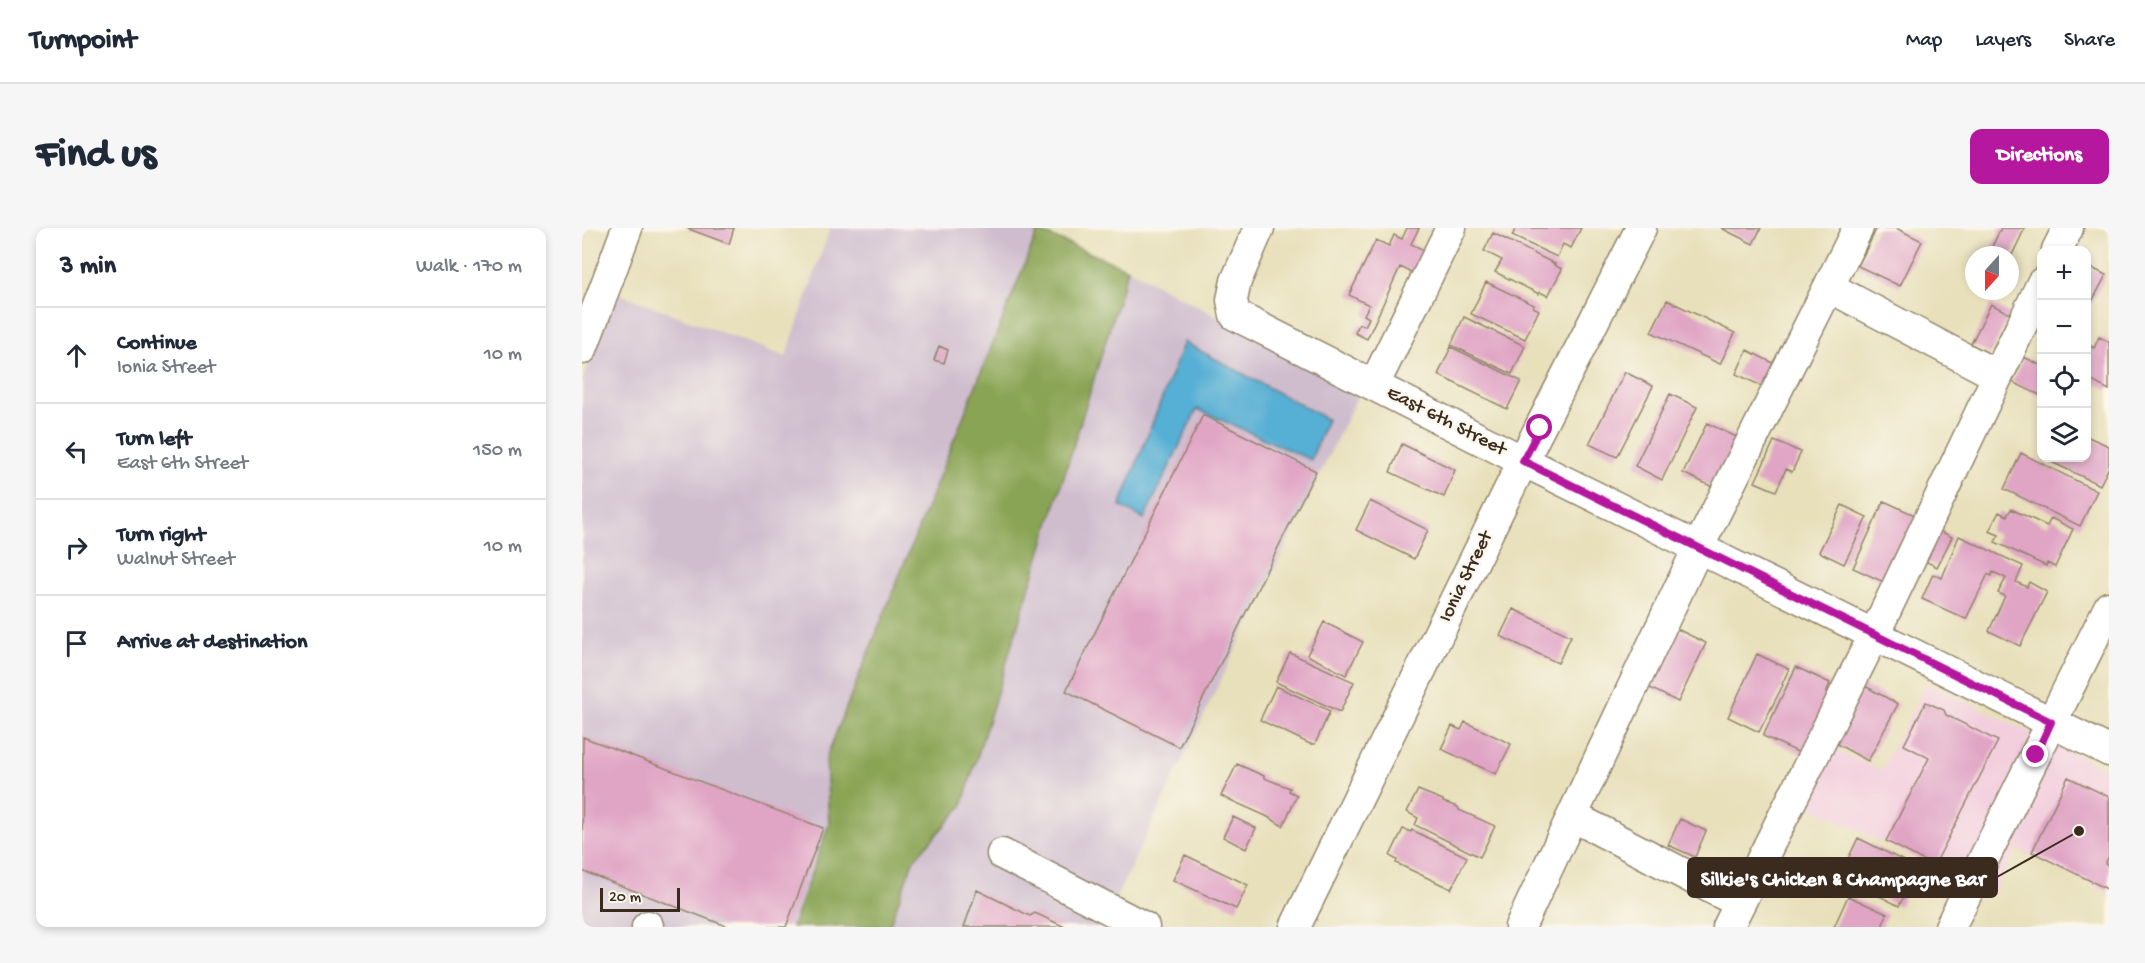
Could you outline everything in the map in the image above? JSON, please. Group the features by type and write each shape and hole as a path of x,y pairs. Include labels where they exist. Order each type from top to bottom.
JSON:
{"street":[{"path":"582,349 627,228"},
{"name":"East 6th Street","path":"1259,228 1236,282 1232,300 1235,315 1523,461 2109,751"},
{"path":"1374,385 1451,228"},
{"name":"Ionia Street","path":"1295,927 1523,461 1641,228"},
{"path":"1520,927 1698,548 1858,228"},
{"path":"2059,246 2068,228"},
{"path":"1829,287 1998,376"},
{"path":"1572,816 1734,915 1874,635 2037,294"},
{"path":"1950,927 2109,607"},
{"path":"1002,854 1104,918 1144,927"}],"shaded area":[{"path":"830,228 1041,228 826,758 829,824 792,927 582,927 582,382 615,292 786,357"},
{"path":"1128,269 1359,393 1102,927 889,927 913,861 962,806"},
{"path":"1927,683 2109,771 2109,893 2016,849 1992,897 1804,803 1832,749 1881,771"}],"green space":[{"path":"1038,231 1128,269 962,806 913,861 889,927 792,927 829,824 826,758"}],"water":[{"path":"1184,342 1327,419 1311,460 1197,409 1144,519 1120,506"}],"building":[{"path":"686,228 734,228 729,244"},
{"path":"1407,228 1419,228 1411,244 1424,250 1413,273 1400,267 1367,339 1355,333 1359,324 1365,326 1369,318 1364,315 1369,305 1349,295 1376,240 1389,246 1394,235 1402,239"},
{"path":"1516,228 1581,228 1571,248 1563,244 1557,257 1512,236"},
{"path":"1721,228 1761,228 1753,244"},
{"path":"1877,228 1896,228 1922,241 1900,286 1858,266"},
{"path":"2001,228 2025,228 2016,246 1992,246"},
{"path":"1493,233 1562,269 1548,296 1540,292 1539,294 1495,272 1502,260 1484,251"},
{"path":"2091,268 2106,275 2091,304"},
{"path":"1486,282 1534,305 1533,307 1539,310 1525,339 1471,314"},
{"path":"1667,300 1735,333 1720,364 1651,332"},
{"path":"1991,304 2010,314 1990,354 1971,344"},
{"path":"1464,317 1525,346 1512,374 1451,345"},
{"path":"2099,337 2109,342 2109,390 2091,381 2091,346 2094,348"},
{"path":"939,346 948,350 944,363 934,360"},
{"path":"1451,347 1521,381 1507,409 1438,375"},
{"path":"1747,350 1779,366 1768,389 1736,374"},
{"path":"2024,357 2037,364 2037,394 2012,382"},
{"path":"1625,372 1653,386 1617,457 1589,444"},
{"path":"1670,394 1697,407 1662,480 1635,466"},
{"path":"1203,415 1316,471 1179,747 1066,691"},
{"path":"1707,423 1743,440 1719,490 1683,473"},
{"path":"2091,438 2109,446 2109,467 2100,485 2051,462 2091,462"},
{"path":"1774,441 1801,452 1792,472 1786,469 1776,491 1755,482"},
{"path":"1402,444 1455,470 1444,497 1390,472"},
{"path":"2021,453 2097,491 2080,526 2004,489"},
{"path":"1370,501 1428,530 1414,559 1356,530"},
{"path":"1884,501 1919,517 1888,584 1853,568"},
{"path":"1842,505 1867,517 1844,564 1819,552"},
{"path":"2011,509 2047,526 2051,518 2073,529 2055,567 2047,563 2046,566 1995,542 1999,535 1989,531 1999,512 2007,516"},
{"path":"1932,527 1952,537 1937,567 1917,557"},
{"path":"1959,536 2023,566 2016,582 2027,587 2029,582 2047,592 2020,646 1989,631 2005,596 1998,593 2006,578 1993,572 1991,576 1988,574 1966,619 1922,599 1933,574 1942,578"},
{"path":"1513,609 1571,636 1558,663 1500,636"},
{"path":"1324,622 1363,642 1346,675 1307,655"},
{"path":"1673,627 1706,643 1678,702 1646,686"},
{"path":"1290,653 1354,682 1340,712 1276,682"},
{"path":"1757,654 1789,669 1759,732 1728,717"},
{"path":"1796,667 1830,683 1826,693 1830,694 1802,754 1763,736"},
{"path":"1863,685 1898,704 1868,761 1833,742"},
{"path":"1276,686 1330,711 1315,744 1310,744 1260,720"},
{"path":"1926,702 1944,710 1946,715 1998,741 1934,866 1886,841 1929,758 1904,745"},
{"path":"1465,722 1511,744 1496,774 1441,749 1452,726 1461,730"},
{"path":"583,737 823,828 786,927 729,927 582,871"},
{"path":"1237,764 1290,788 1289,791 1297,795 1283,826 1221,796"},
{"path":"2068,777 2109,797 2109,856 2105,864 2109,866 2109,890 2032,852"},
{"path":"1418,790 1495,826 1480,857 1415,825 1418,818 1407,812"},
{"path":"1233,817 1256,828 1246,849 1223,837"},
{"path":"1680,819 1706,831 1695,857 1668,845"},
{"path":"1403,829 1411,832 1412,830 1467,857 1451,889 1396,863 1397,860 1390,856"},
{"path":"1858,838 1918,868 1899,906 1840,876"},
{"path":"1185,855 1248,885 1236,909 1173,880"},
{"path":"977,890 1030,916 1035,913 1065,927 964,927"},
{"path":"1848,896 1887,914 1882,927 1834,927"}],"place":[{"name":"Silkie's Chicken & Champagne Bar","path":"2079,831"}],"route":[{"path":"1540,428 1523,461 2051,722 2036,755"}]}
